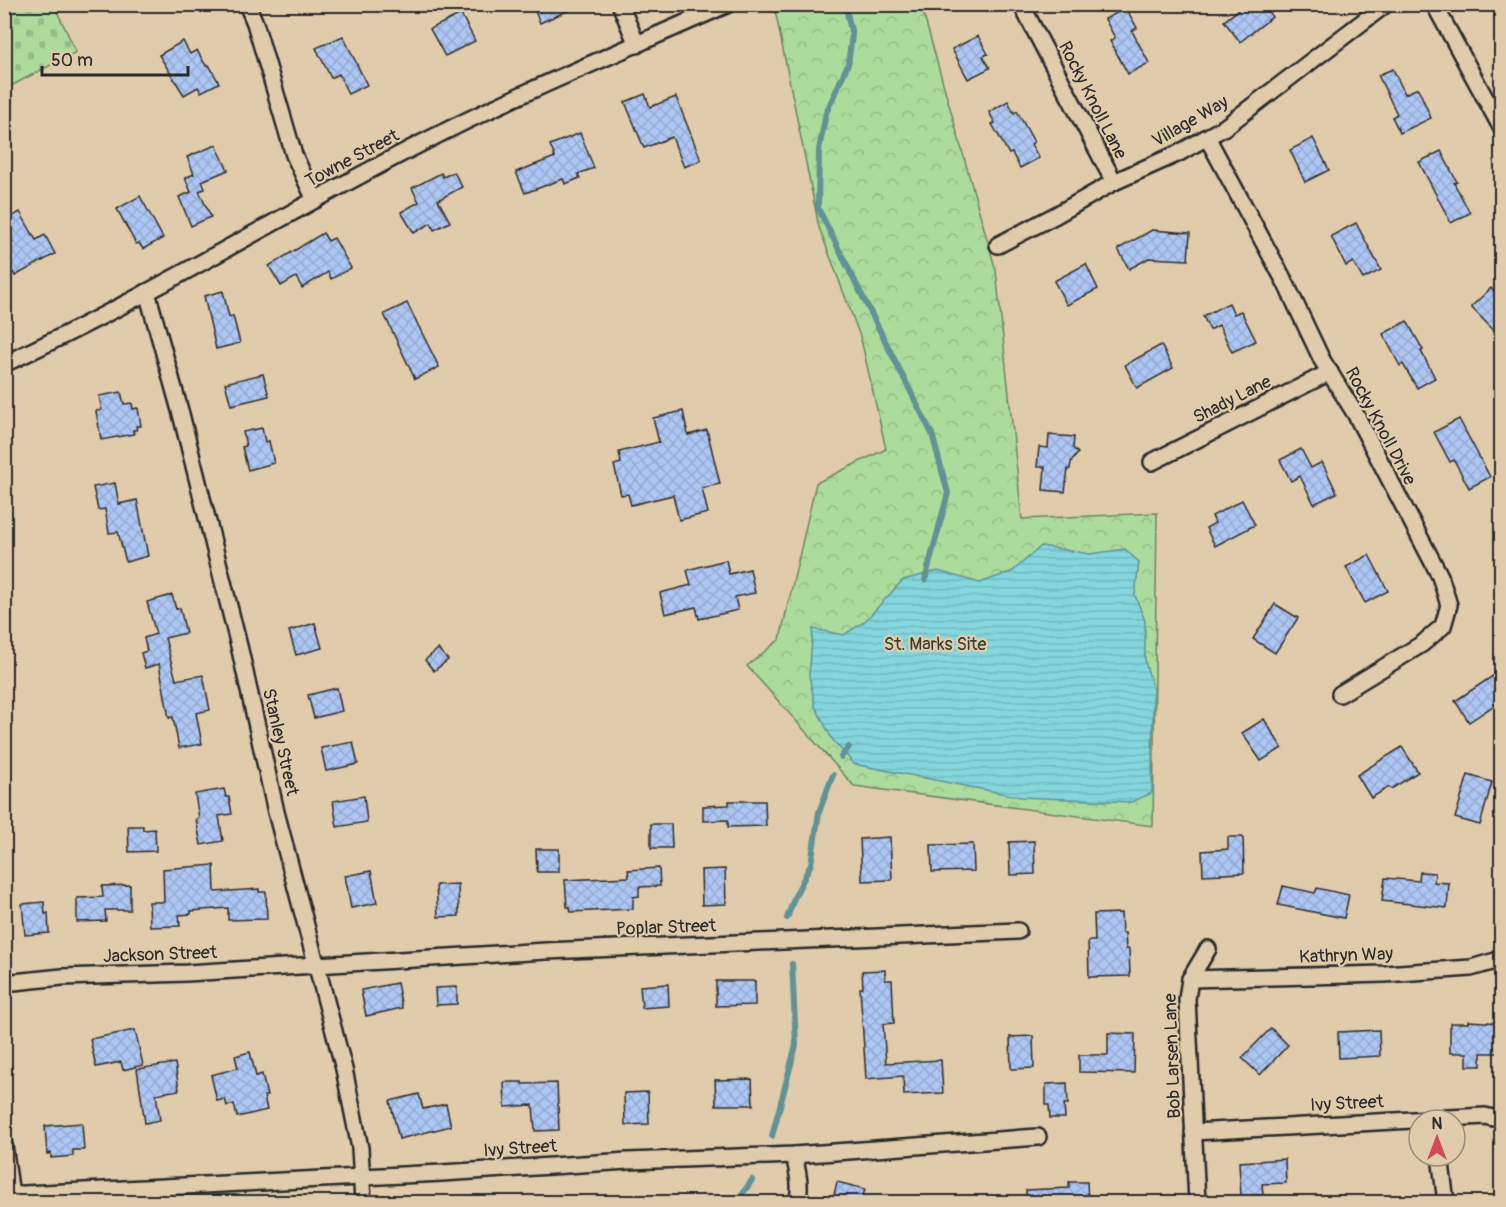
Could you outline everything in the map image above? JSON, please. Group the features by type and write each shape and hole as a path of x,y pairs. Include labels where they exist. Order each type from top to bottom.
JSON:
{"street":[{"path":"247,4 255,23 294,155 315,200"},
{"path":"620,4 637,45"},
{"name":"Towne Street","path":"4,364 147,292 419,144 547,84 728,4"},
{"name":"Rocky Knoll Lane","path":"1021,4 1114,182"},
{"name":"Village Way","path":"998,245 1114,182 1179,153 1225,127 1386,4"},
{"path":"1434,4 1502,129"},
{"name":"Rocky Knoll Drive","path":"1207,137 1242,199 1330,372 1356,415 1440,576 1449,605 1443,626 1422,644 1340,694"},
{"name":"Stanley Street","path":"147,292 210,529 276,812 344,1069 360,1148 363,1203"},
{"name":"Shady Lane","path":"1152,462 1330,372"},
{"name":"Poplar Street","path":"316,966 546,951 1018,931"},
{"name":"Bob Larsen Lane","path":"1197,1203 1187,999 1190,979 1208,949"},
{"name":"Kathryn Way","path":"1190,979 1385,974 1471,968 1502,959"},
{"name":"Jackson Street","path":"4,983 62,977 187,974 316,966"},
{"name":"Ivy Street","path":"1467,1117 1485,1116 1502,1120"},
{"name":"Ivy Street","path":"1193,1132 1407,1121"},
{"name":"Ivy Street","path":"8,1195 628,1161 794,1155 1038,1137"},
{"path":"4,1145 8,1195"},
{"path":"794,1155 798,1174 797,1203"},
{"path":"1442,1168 1446,1203"}],"green space":[{"path":"5,4 54,5 76,52 5,89"},
{"name":"St. Marks Site","path":"774,5 921,5 996,271 1022,519 1157,513 1153,826 854,786 747,666 780,639 816,483 886,449 861,339 819,227"}],"water":[{"path":"1041,546 1090,554 1125,549 1139,562 1135,595 1145,621 1145,662 1153,688 1152,793 1131,802 1021,797 854,764 832,739 815,706 809,675 813,629 844,635 864,622 903,580 938,571 980,583 1013,571"}],"building":[{"path":"532,4 583,4 540,23"},
{"path":"1246,4 1263,4 1272,17 1240,42 1224,21"},
{"path":"1126,8 1137,28 1132,31 1149,63 1128,74 1110,41 1115,38 1105,19"},
{"path":"461,14 475,41 445,56 430,29"},
{"path":"343,36 367,85 348,94 339,74 331,78 316,48"},
{"path":"978,36 988,54 983,56 990,68 968,79 952,49"},
{"path":"183,41 190,54 197,50 219,83 201,92 198,87 184,95 159,55"},
{"path":"1393,69 1405,94 1418,88 1431,118 1400,133 1392,117 1397,114 1378,75"},
{"path":"645,94 650,107 676,97 701,160 684,167 672,137 644,148 625,102"},
{"path":"1008,101 1014,113 1017,111 1034,142 1031,144 1039,158 1020,168 992,124 995,123 989,112"},
{"path":"580,133 594,168 578,174 580,178 565,184 563,179 525,193 516,172 555,157 550,145"},
{"path":"1313,138 1329,170 1305,182 1290,150"},
{"path":"216,145 228,170 202,181 205,189 199,191 211,217 191,226 179,197 191,192 185,178 194,174 187,157"},
{"path":"1441,151 1470,213 1451,223 1419,162"},
{"path":"454,172 462,187 438,200 450,222 434,230 431,223 414,233 401,212 419,202 412,188 441,173 443,177"},
{"path":"140,196 163,238 143,249 139,243 136,244 117,209"},
{"path":"20,212 36,240 45,235 55,254 15,276 9,266 4,268 4,247 13,242 4,226 4,221"},
{"path":"1356,223 1381,270 1363,279 1353,262 1346,266 1331,236"},
{"path":"1152,230 1190,233 1188,260 1149,258 1129,269 1118,249"},
{"path":"323,233 328,241 334,238 351,268 331,279 328,272 302,288 296,277 281,286 269,266"},
{"path":"1086,264 1098,289 1067,305 1054,281"},
{"path":"1491,288 1502,299 1502,339 1471,307"},
{"path":"223,291 229,317 233,316 240,343 216,349 204,296"},
{"path":"407,303 439,367 415,379 384,314"},
{"path":"1229,303 1234,314 1241,311 1256,341 1232,352 1219,325 1210,330 1203,316"},
{"path":"1407,321 1435,378 1417,388 1403,364 1400,366 1383,334"},
{"path":"1161,345 1173,368 1137,388 1125,365"},
{"path":"263,374 269,396 231,405 225,383"},
{"path":"121,392 124,404 132,403 133,409 138,408 141,426 136,426 137,430 133,430 134,434 101,440 96,411 102,410 99,396"},
{"path":"683,411 688,435 707,430 720,484 702,488 708,513 679,520 673,495 631,505 628,494 621,495 614,465 621,463 619,452 659,442 653,418"},
{"path":"1459,419 1490,477 1469,488 1454,460 1450,462 1434,432"},
{"path":"262,428 265,442 269,441 274,463 248,470 242,447 246,446 243,432"},
{"path":"1049,435 1074,437 1073,448 1078,453 1068,469 1065,492 1043,490 1045,467 1037,467 1039,447 1048,448"},
{"path":"1301,449 1311,468 1322,462 1337,493 1314,504 1300,476 1291,481 1280,460"},
{"path":"115,483 119,504 137,500 148,556 126,562 118,532 109,533 105,509 98,510 93,487"},
{"path":"1242,500 1255,525 1215,546 1206,528 1215,523 1212,516"},
{"path":"1369,555 1388,591 1365,603 1346,567"},
{"path":"726,560 729,574 750,569 755,593 735,597 738,610 699,619 696,607 665,614 660,593 691,585 687,570"},
{"path":"172,595 176,609 180,608 186,633 165,638 176,680 203,675 210,710 196,713 202,744 179,748 173,717 169,718 159,664 145,668 141,653 147,651 144,638 156,634 147,602"},
{"path":"1275,604 1298,618 1275,653 1253,639"},
{"path":"315,623 322,648 296,655 289,631"},
{"path":"438,649 448,660 434,671 425,660"},
{"path":"1502,670 1502,700 1469,722 1455,701"},
{"path":"337,688 342,711 314,718 308,695"},
{"path":"1264,719 1282,748 1261,761 1242,733"},
{"path":"353,742 358,764 326,771 321,748"},
{"path":"1402,747 1418,772 1391,789 1389,787 1371,798 1357,775"},
{"path":"1468,775 1492,782 1480,825 1455,818"},
{"path":"224,789 226,797 229,797 232,814 219,816 223,841 201,845 196,819 199,818 195,794"},
{"path":"364,796 367,822 337,827 333,801"},
{"path":"729,801 765,801 766,826 728,827 728,820 703,821 703,806 729,805"},
{"path":"651,824 671,824 672,848 651,848"},
{"path":"128,826 143,826 143,830 155,829 156,851 129,852"},
{"path":"890,837 892,880 862,881 860,839"},
{"path":"1228,837 1243,837 1244,873 1203,875 1202,851 1228,849"},
{"path":"1034,841 1035,874 1010,875 1009,842"},
{"path":"973,844 974,871 932,872 931,845"},
{"path":"536,849 559,849 559,872 537,872"},
{"path":"214,865 215,892 259,889 259,892 266,892 267,919 228,920 228,908 191,911 191,914 179,915 180,926 150,927 149,902 164,902 163,869"},
{"path":"659,868 660,886 639,887 639,896 633,897 633,909 571,912 570,907 567,907 565,880 629,877 628,870"},
{"path":"725,869 726,904 702,905 701,870"},
{"path":"371,871 377,903 351,908 345,876"},
{"path":"1420,872 1435,873 1434,882 1449,883 1447,908 1382,901 1385,878 1419,881"},
{"path":"458,884 459,916 438,917 436,885"},
{"path":"130,885 130,910 105,910 106,921 77,922 77,898 103,897 102,886"},
{"path":"1283,886 1315,893 1317,888 1349,895 1344,918 1278,905"},
{"path":"44,902 45,914 48,913 49,933 25,935 22,904"},
{"path":"1121,913 1122,933 1125,933 1126,949 1129,949 1130,976 1089,977 1088,941 1095,941 1094,914"},
{"path":"885,970 885,980 892,980 894,1023 883,1024 886,1063 941,1060 943,1093 904,1095 903,1076 866,1079 860,988 863,988 862,971"},
{"path":"716,981 755,981 755,1005 716,1006"},
{"path":"397,983 402,1008 366,1016 361,990"},
{"path":"668,984 669,1006 642,1008 640,986"},
{"path":"457,987 457,1004 436,1005 435,988"},
{"path":"1468,1021 1502,1023 1502,1053 1481,1053 1481,1066 1467,1066 1467,1053 1450,1053 1450,1023 1468,1023"},
{"path":"1271,1028 1288,1045 1260,1075 1242,1058"},
{"path":"135,1030 143,1065 123,1070 121,1062 96,1067 90,1039"},
{"path":"1379,1030 1380,1056 1339,1058 1338,1032"},
{"path":"1108,1033 1135,1034 1134,1073 1079,1072 1079,1055 1108,1055"},
{"path":"1033,1036 1034,1068 1011,1069 1010,1037"},
{"path":"250,1052 256,1076 262,1074 267,1096 264,1096 267,1110 237,1117 234,1104 227,1106 225,1099 217,1101 211,1075 238,1068 235,1056"},
{"path":"175,1063 179,1090 156,1094 160,1120 145,1123 137,1069"},
{"path":"752,1079 753,1105 716,1105 715,1080"},
{"path":"504,1082 557,1083 559,1130 535,1131 533,1105 505,1107"},
{"path":"1067,1083 1068,1104 1064,1104 1065,1118 1050,1118 1049,1105 1046,1105 1046,1084"},
{"path":"648,1092 649,1124 625,1125 624,1093"},
{"path":"419,1094 423,1109 446,1104 451,1126 399,1139 390,1101"},
{"path":"82,1123 84,1150 73,1150 73,1156 51,1158 51,1153 47,1154 45,1126"},
{"path":"1285,1159 1286,1183 1262,1184 1263,1195 1241,1196 1239,1162"},
{"path":"837,1182 865,1189 861,1203 832,1203"},
{"path":"1069,1182 1087,1182 1088,1203 1026,1203 1026,1190 1069,1188"}],"waterway":[{"path":"845,4 852,35 848,64 826,113 819,150 818,208 932,434 948,493 925,580"},
{"path":"841,757 849,747"},
{"path":"787,918 811,864 819,812 833,775"},
{"path":"772,1136 796,1045 792,964"},
{"path":"737,1202 752,1180"}]}
